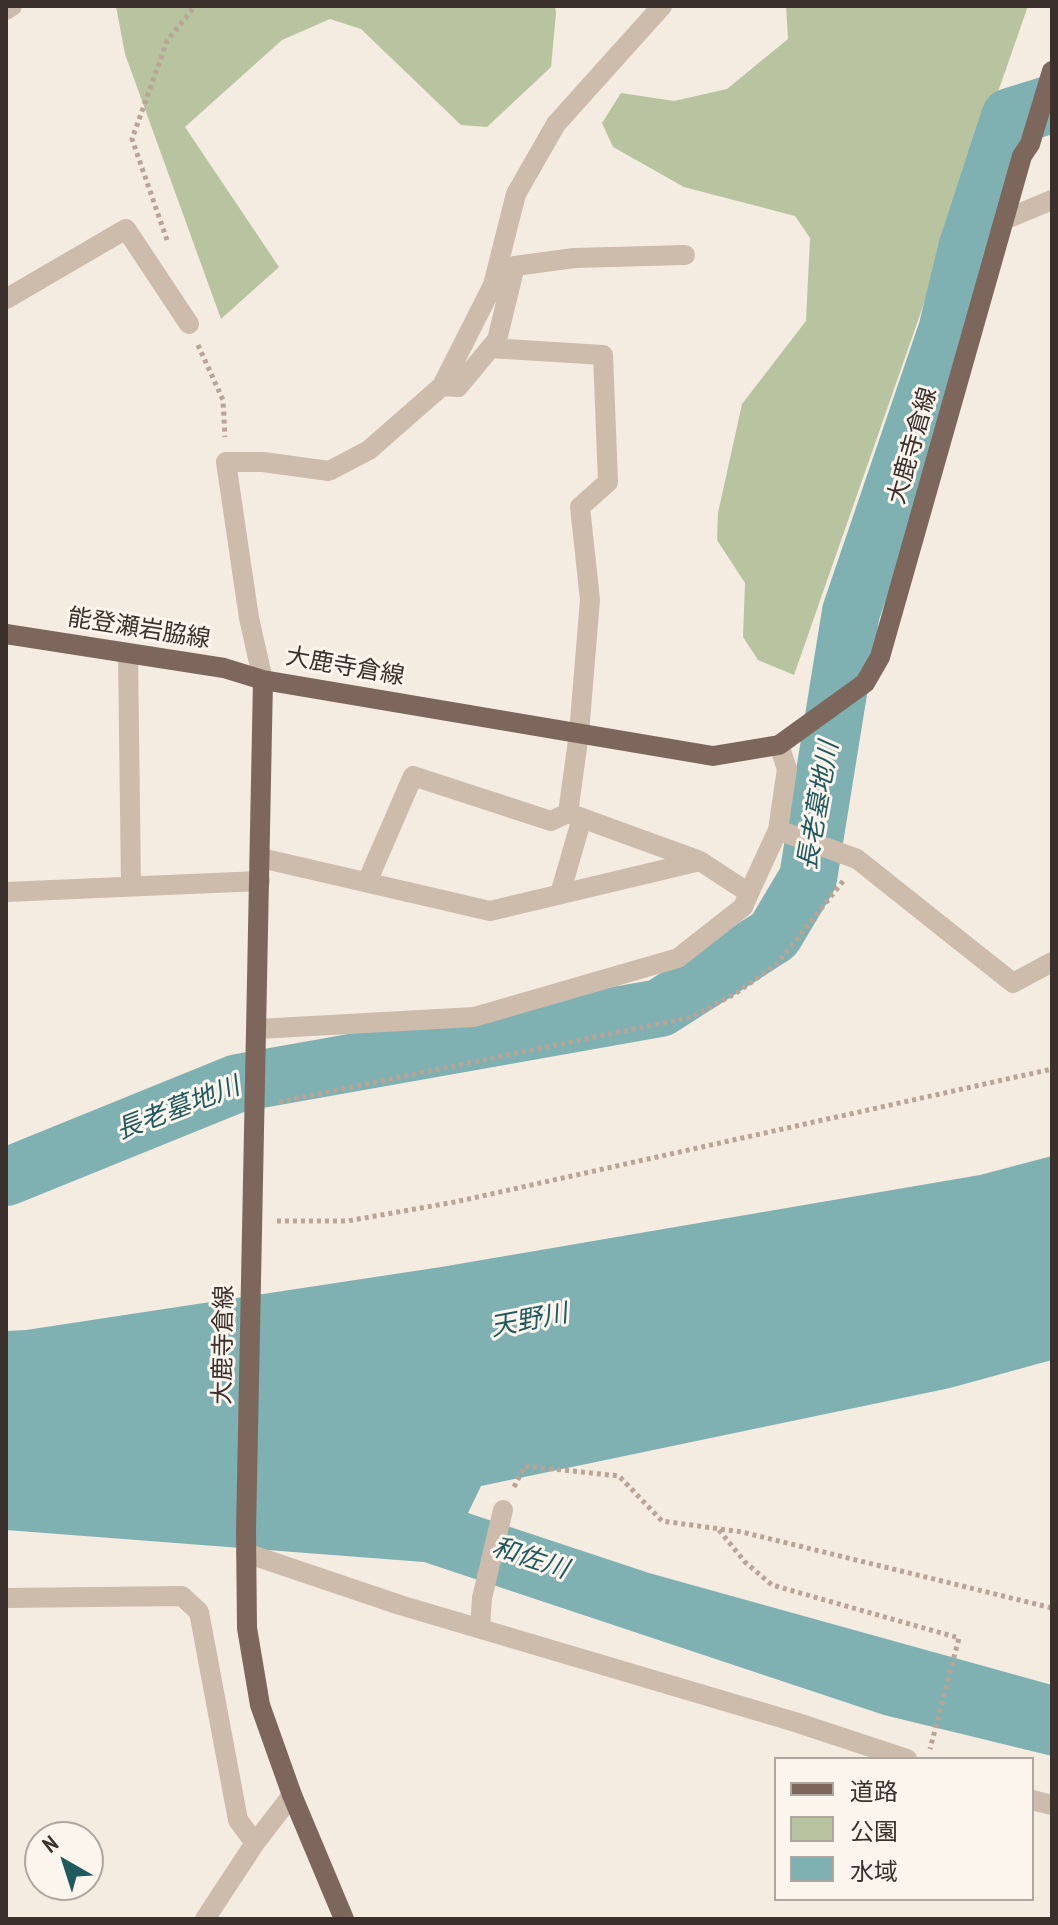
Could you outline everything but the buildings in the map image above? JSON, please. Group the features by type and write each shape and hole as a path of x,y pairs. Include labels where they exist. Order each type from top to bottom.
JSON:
{"main road":[{"name":"大鹿寺倉線","path":"344,1919 292,1795 260,1705 247,1628 246,1531 263,680 713,756 786,740 865,683 880,657 1022,156 1030,144 1051,74"},
{"name":"能登瀬岩脇線","path":"6,634 224,668 263,680"}],"street":[{"path":"6,10 12,6"},
{"path":"263,680 249,618 226,462 263,462 329,471 369,450 442,386 493,285 516,194 556,124 662,6"},
{"path":"1004,220 1052,200"},
{"path":"6,299 126,229 189,324"},
{"path":"442,386 458,387 497,340 515,266 574,258 685,255"},
{"path":"490,348 603,355 608,482 580,507 590,600 575,816 560,894"},
{"path":"128,653 131,886"},
{"path":"258,1029 474,1017 678,958 743,907 782,832 786,740"},
{"path":"367,882 413,776 551,821 575,816 700,861 749,893"},
{"path":"782,832 851,857 1013,983 1052,962"},
{"path":"261,858 490,911 700,861"},
{"path":"6,892 260,881"},
{"path":"480,1628 482,1598 503,1510"},
{"path":"246,1553 400,1605 795,1722 901,1757"},
{"path":"6,1598 182,1596 199,1612 238,1820 255,1843"},
{"path":"205,1919 255,1843 292,1795"}],"path":[{"path":"171,252 132,139 167,41 195,6"},
{"path":"189,324 223,400 226,462"},
{"path":"272,1103 692,1017 736,993 777,964 841,886 851,857"},
{"path":"254,1221 347,1221 455,1202 1052,1069"},
{"path":"503,1510 525,1466 619,1476 662,1521 742,1532 1052,1608"},
{"path":"719,1529 745,1562 772,1585 959,1638 928,1757"}],"green space":[{"path":"116,6 555,6 556,13 551,67 487,127 461,125 361,29 330,19 282,40 185,127 279,267 221,319 125,54"},
{"path":"786,6 1028,6 794,675 758,660 743,637 745,583 717,540 718,513 742,404 806,321 810,238 795,216 684,187 613,147 602,123 621,93 674,101 727,89 788,39"}],"water":[{"path":"1052,1156 1052,1360 950,1388 481,1486 468,1513 649,1573 1052,1685 1052,1756 884,1715 424,1562 6,1530 6,1331 441,1267 980,1175"}],"waterway":[{"name":"長老墓地川","path":"6,1177 238,1083 660,1008 774,935 808,878 851,612 947,331 967,249 1010,117 1052,104"}],"water label":[{"name":"天野川","path":"529,1321"},
{"name":"和佐川","path":"530,1559"}]}
